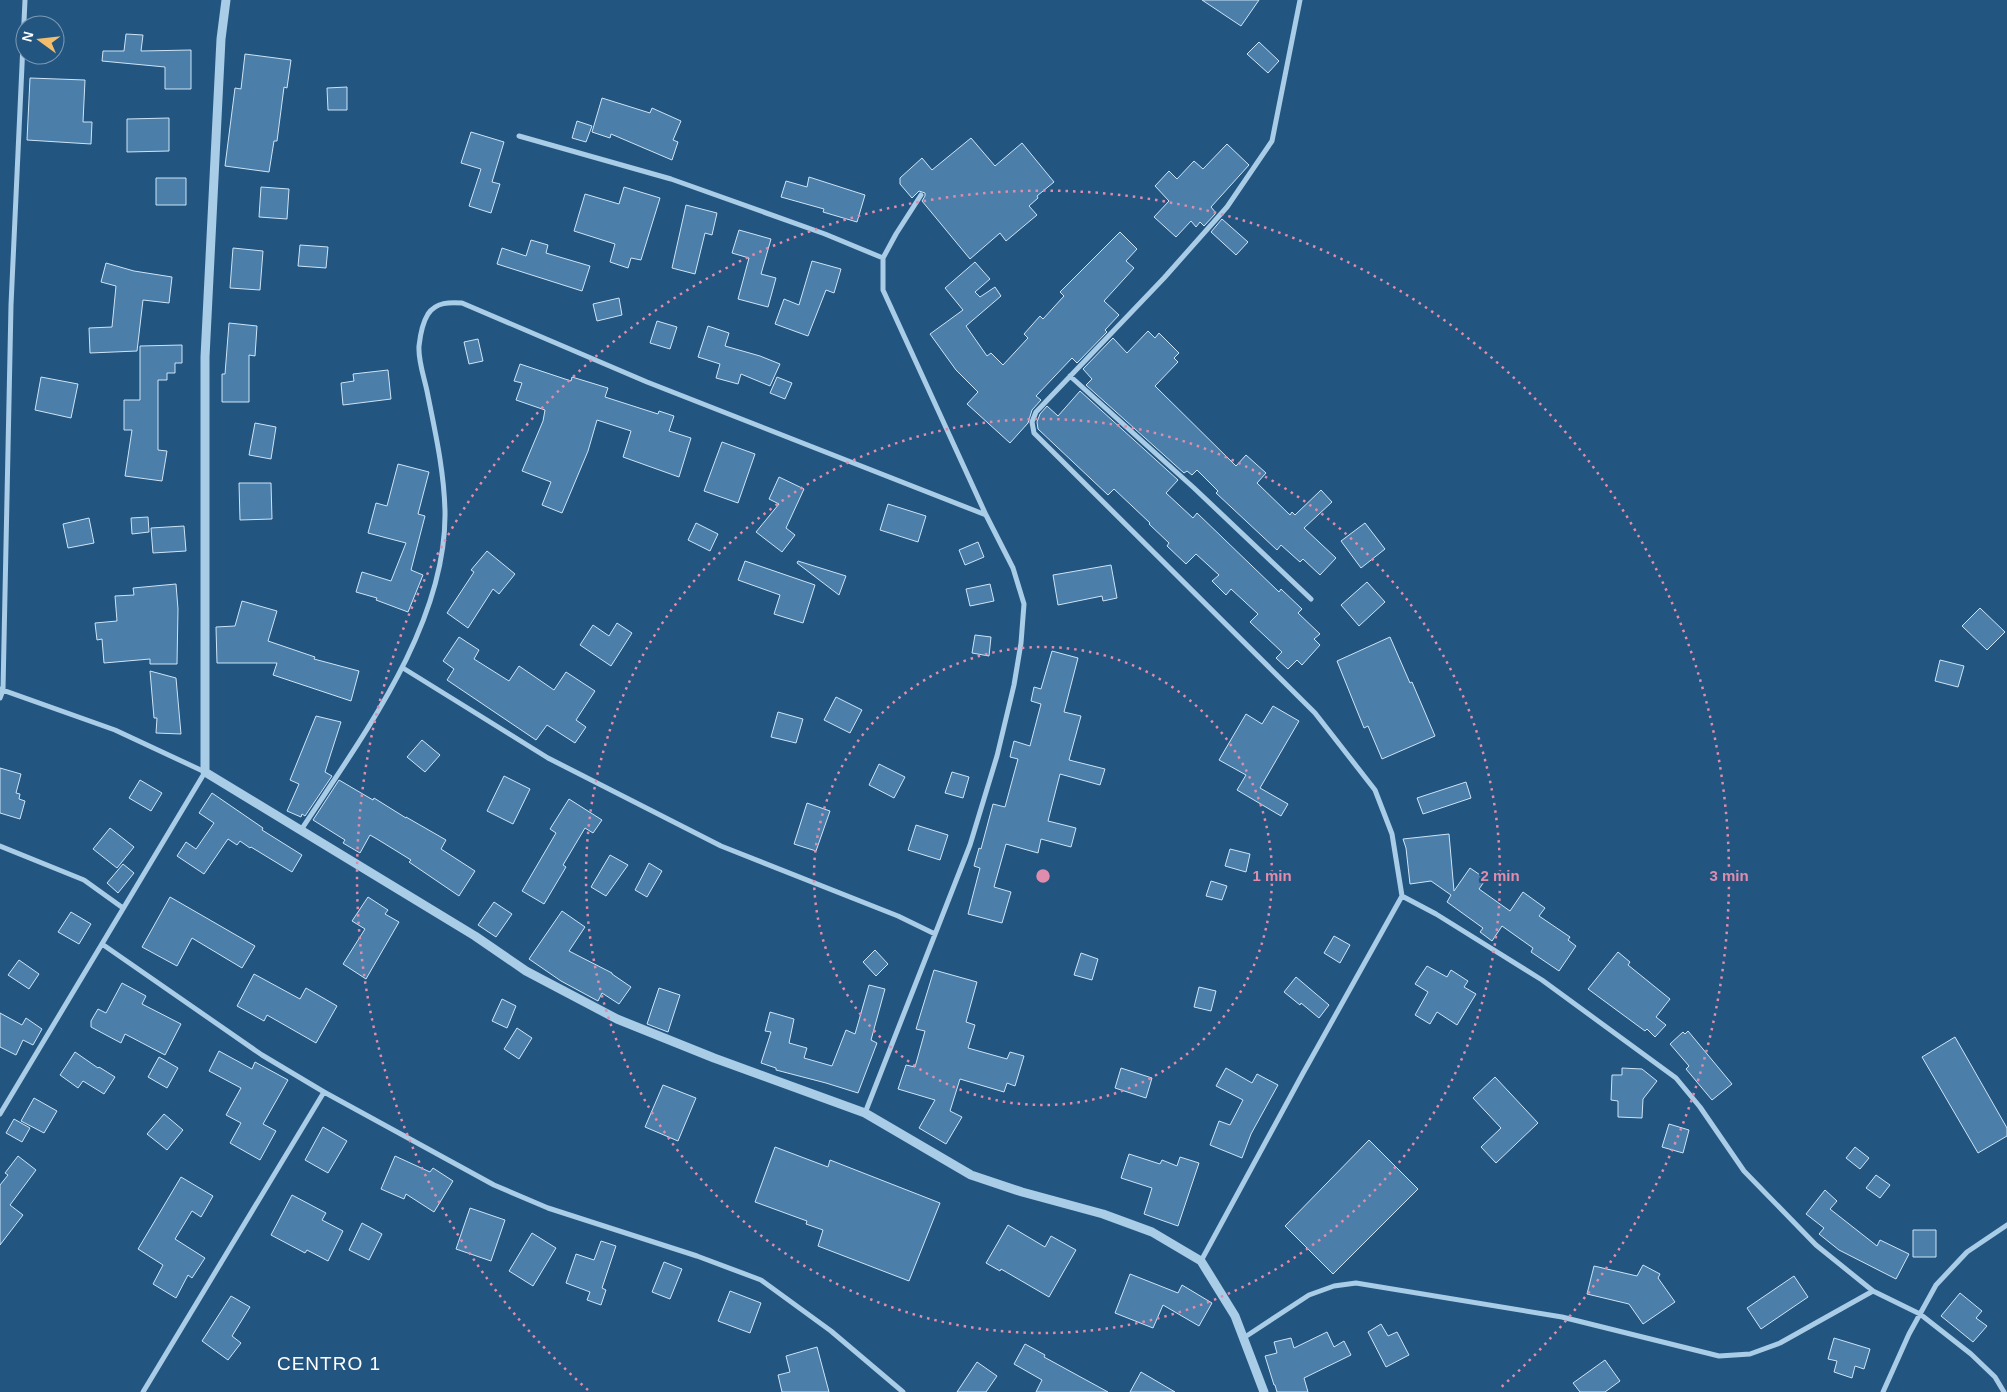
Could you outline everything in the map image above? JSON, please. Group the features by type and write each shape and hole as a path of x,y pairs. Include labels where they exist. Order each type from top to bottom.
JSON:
{"street":[{"path":"0,698 2,689 11,305 25,0"},
{"path":"0,1114 205,772 205,357 221,39 226,0"},
{"path":"1201,1261 1402,896 1392,834 1375,790 1315,713 1034,433 1032,422 1036,412 1164,278 1227,207 1272,141 1300,0"},
{"path":"519,136 671,178 825,234 883,258"},
{"path":"865,1113 970,845 997,756 1014,685 1021,643 1024,604 1013,568 986,515 883,290 883,258 896,234 922,195"},
{"path":"301,830 360,740 403,668 432,592 441,553 445,512 442,467 419,348 428,314 445,302 462,302 647,382 986,515"},
{"path":"1070,376 1311,599"},
{"path":"403,668 548,758 712,842 898,916 935,934"},
{"path":"2,689 116,730 205,772 475,936 526,971 616,1019 714,1058 865,1113 971,1175 1022,1192 1103,1214 1144,1229 1201,1261 1223,1294 1245,1337 1264,1392"},
{"path":"0,846 84,880 123,908"},
{"path":"1402,896 1436,914 1542,980 1676,1078 1700,1107 1744,1171 1816,1245 1873,1291 1920,1314 1971,1354 1995,1377 2004,1392"},
{"path":"102,944 262,1055 324,1092 494,1185 548,1208 697,1256 761,1280 831,1331 903,1392"},
{"path":"143,1392 324,1092"},
{"path":"1883,1392 1936,1285 1967,1252 2007,1226"},
{"path":"1245,1337 1309,1295 1334,1286 1356,1283 1562,1317 1720,1356 1750,1354 1780,1342 1873,1291"}],"building":[{"path":"1202,0 1259,0 1241,26"},
{"path":"126,34 143,35 141,51 191,50 191,89 165,89 165,67 102,61 103,51 124,51"},
{"path":"1259,42 1279,61 1268,73 1247,54"},
{"path":"245,54 291,60 287,88 284,87 277,141 274,141 269,172 225,166 235,88 241,89"},
{"path":"30,78 85,80 83,122 92,122 91,144 27,140"},
{"path":"347,87 347,110 328,110 327,88"},
{"path":"602,98 650,113 652,108 681,121 673,140 678,142 672,160 611,134 610,138 592,132"},
{"path":"169,118 169,151 127,152 127,119"},
{"path":"577,121 592,126 586,142 572,138"},
{"path":"471,132 504,142 492,182 500,184 491,213 469,206 481,169 461,163"},
{"path":"971,138 995,166 1022,143 1054,182 1037,196 1038,198 1029,206 1037,215 1006,241 1000,233 970,259 922,201 925,193 919,191 912,198 900,184 900,178 922,158 932,170"},
{"path":"1227,144 1249,165 1211,207 1216,213 1204,226 1200,222 1196,227 1191,221 1176,237 1154,217 1169,201 1155,186 1169,171 1177,179 1194,161 1203,169"},
{"path":"809,177 865,195 857,222 823,212 824,209 781,197 786,181 807,187"},
{"path":"156,178 186,178 186,205 156,205"},
{"path":"261,187 289,189 287,219 259,217"},
{"path":"624,187 660,198 641,260 631,258 628,268 610,262 615,244 574,231 585,194 619,204"},
{"path":"686,205 717,213 712,235 705,233 695,274 672,268"},
{"path":"1222,219 1248,242 1236,255 1211,232"},
{"path":"739,230 771,239 761,274 776,278 768,307 738,299 749,258 732,253"},
{"path":"1120,232 1137,249 1126,261 1134,268 1104,301 1119,315 1105,330 1107,332 1077,363 1072,358 1036,396 1041,400 1032,410 1028,423 1010,443 967,404 978,392 956,370 930,334 963,310 945,288 975,262 990,279 975,292 980,297 995,287 1001,296 966,326 987,356 991,353 1003,365 1028,338 1024,334 1040,316 1043,319 1064,296 1060,292"},
{"path":"531,240 548,245 546,253 590,266 582,291 497,264 502,248 526,256"},
{"path":"300,245 328,247 326,268 298,266"},
{"path":"233,248 263,251 260,290 230,288"},
{"path":"812,261 841,269 834,293 826,290 808,336 775,324 784,299 799,305"},
{"path":"106,263 134,271 172,277 169,303 143,300 137,351 90,353 89,328 112,327 116,286 101,282"},
{"path":"619,298 622,315 597,321 593,304"},
{"path":"657,321 677,327 670,349 650,343"},
{"path":"229,323 257,326 255,356 249,355 249,402 222,402 222,374 225,374"},
{"path":"708,326 729,333 725,346 780,364 770,386 741,374 738,384 716,378 720,364 698,357"},
{"path":"1148,331 1155,338 1159,333 1179,353 1174,358 1178,362 1155,386 1236,466 1246,455 1266,473 1257,483 1290,515 1292,512 1295,515 1321,490 1332,502 1304,528 1336,558 1320,575 1303,559 1300,562 1281,545 1277,550 1216,493 1218,491 1197,470 1192,475 1187,471 1184,473 1086,385 1092,379 1083,369 1113,338 1127,353"},
{"path":"478,339 483,361 469,364 464,342"},
{"path":"182,345 182,363 175,363 175,373 167,373 167,380 158,380 158,450 167,451 162,481 125,476 132,430 124,430 124,400 140,400 140,346"},
{"path":"520,364 571,381 572,377 608,388 605,397 658,414 659,411 674,416 669,431 691,438 679,477 623,457 631,431 597,420 588,451 562,513 542,505 551,482 522,471 543,421 545,410 516,400 522,383 514,381"},
{"path":"388,370 391,399 343,405 341,383 354,381 353,374"},
{"path":"41,377 78,384 71,418 35,410"},
{"path":"777,377 792,383 785,399 770,393"},
{"path":"1080,391 1178,480 1166,493 1193,518 1197,513 1279,592 1281,589 1302,609 1298,613 1320,634 1314,639 1320,645 1302,665 1297,660 1288,669 1276,658 1282,652 1250,622 1258,614 1231,589 1226,595 1212,581 1219,575 1196,554 1186,564 1167,546 1169,543 1150,523 1114,489 1108,495 1038,429 1037,422 1040,414 1047,406 1058,416"},
{"path":"255,423 276,427 271,459 249,455"},
{"path":"722,442 755,454 738,503 704,491"},
{"path":"398,464 429,472 418,514 425,516 411,570 423,575 408,612 376,600 377,598 356,592 362,572 391,581 406,543 368,533 376,503 387,506"},
{"path":"779,477 804,489 786,528 795,535 782,552 756,532 779,504 769,499"},
{"path":"239,483 271,483 272,519 240,520"},
{"path":"888,504 926,516 918,542 880,530"},
{"path":"148,517 149,532 132,534 131,518"},
{"path":"89,518 94,543 68,548 63,524"},
{"path":"696,523 718,534 710,551 688,540"},
{"path":"1365,523 1385,549 1361,568 1341,541"},
{"path":"184,526 186,551 153,553 151,528"},
{"path":"978,542 984,557 965,565 959,550"},
{"path":"487,551 515,574 499,594 493,589 468,628 447,613 474,572 471,570"},
{"path":"745,561 815,585 803,623 774,614 780,595 738,580"},
{"path":"798,561 846,576 839,595 797,563"},
{"path":"1111,565 1117,598 1103,601 1102,596 1058,605 1053,575"},
{"path":"1367,582 1385,602 1359,626 1341,605"},
{"path":"176,584 178,609 177,664 150,664 150,659 104,663 102,639 97,640 95,623 117,621 115,596 134,595 133,588"},
{"path":"990,584 994,601 970,606 966,589"},
{"path":"242,601 277,611 268,641 315,657 314,659 359,671 351,701 273,675 277,663 217,663 216,627 235,626"},
{"path":"1980,608 2005,632 1987,650 1962,626"},
{"path":"617,623 632,633 611,666 580,645 593,625 609,636"},
{"path":"975,635 991,637 989,656 972,653"},
{"path":"459,637 479,650 474,659 509,681 519,666 554,690 566,672 595,691 576,720 586,727 575,743 547,725 536,740 447,680 454,669 443,661"},
{"path":"1390,637 1435,736 1382,759 1368,726 1364,728 1337,661"},
{"path":"1052,651 1078,658 1064,712 1081,716 1069,760 1105,769 1100,785 1060,774 1048,821 1076,828 1071,847 1041,839 1038,853 1006,844 994,887 1011,892 1002,923 968,914 980,868 974,866 979,848 981,849 993,804 1005,807 1018,759 1010,757 1014,741 1030,746 1041,704 1031,701 1034,687 1041,689"},
{"path":"1940,660 1964,666 1958,687 1935,681"},
{"path":"150,671 176,678 181,734 156,733 157,718 154,718"},
{"path":"836,697 862,710 850,733 824,720"},
{"path":"1273,706 1299,721 1260,788 1288,804 1281,816 1237,790 1246,775 1219,760 1246,714 1262,724"},
{"path":"778,712 803,719 796,743 771,737"},
{"path":"316,716 341,722 325,772 332,776 305,816 302,814 301,817 287,811 299,784 290,780"},
{"path":"422,740 440,755 425,772 407,757"},
{"path":"879,764 905,777 894,798 869,785"},
{"path":"0,768 21,774 16,793 20,794 19,799 25,801 20,819 0,813"},
{"path":"952,772 969,777 963,798 945,793"},
{"path":"504,776 530,789 513,824 487,811"},
{"path":"140,780 162,793 151,811 129,798"},
{"path":"339,780 446,840 441,849 475,871 459,896 409,862 411,860 370,835 360,853 343,843 345,840 313,820"},
{"path":"1466,782 1471,798 1423,814 1417,798"},
{"path":"212,793 263,828 262,830 302,855 292,872 240,841 237,845 228,839 204,874 177,856 186,842 196,849 214,823 199,813"},
{"path":"569,799 602,820 593,833 585,828 563,865 566,867 544,904 522,891 556,833 550,829"},
{"path":"807,803 830,811 816,851 794,844"},
{"path":"916,825 948,835 940,860 908,850"},
{"path":"110,828 134,847 117,868 93,849"},
{"path":"1449,834 1454,891 1470,868 1486,879 1479,889 1510,911 1523,892 1545,908 1539,916 1570,937 1568,940 1576,946 1559,971 1531,952 1533,948 1502,926 1492,941 1480,932 1483,928 1447,902 1451,895 1431,881 1410,884 1406,848 1403,839"},
{"path":"1230,849 1250,854 1246,872 1225,866"},
{"path":"610,855 628,865 606,896 591,887"},
{"path":"649,863 662,871 647,897 635,890"},
{"path":"123,864 134,873 118,893 107,883"},
{"path":"1211,881 1227,886 1222,900 1206,896"},
{"path":"170,897 255,946 242,968 192,938 177,966 142,947"},
{"path":"368,897 388,910 385,914 399,922 366,979 343,964 365,929 352,921"},
{"path":"494,902 512,914 496,937 478,925"},
{"path":"562,911 585,927 569,951 612,973 631,987 619,1004 602,993 598,1001 561,981 529,959"},
{"path":"71,912 91,924 79,944 58,932"},
{"path":"1334,936 1350,945 1340,963 1324,953"},
{"path":"875,950 888,964 876,976 863,962"},
{"path":"1618,952 1630,962 1628,965 1670,999 1656,1017 1666,1025 1655,1037 1647,1029 1645,1031 1588,989"},
{"path":"1081,953 1098,959 1092,980 1074,975"},
{"path":"19,960 39,974 29,989 8,975"},
{"path":"1427,966 1447,977 1451,970 1468,981 1464,987 1476,994 1457,1025 1437,1012 1430,1024 1415,1015 1428,992 1415,984"},
{"path":"934,970 977,982 966,1022 975,1025 968,1048 1007,1059 1010,1052 1024,1056 1015,1086 1007,1083 1004,1092 960,1079 950,1111 962,1117 946,1144 919,1128 935,1100 898,1089 906,1065 915,1067 925,1031 916,1029"},
{"path":"254,974 300,999 306,988 337,1006 316,1043 267,1015 264,1021 237,1006"},
{"path":"1296,977 1329,1005 1319,1018 1284,992"},
{"path":"122,983 146,996 142,1004 181,1024 165,1055 125,1034 121,1043 91,1027 91,1021 98,1009 106,1013"},
{"path":"869,985 885,989 871,1040 877,1043 858,1093 776,1070 776,1068 761,1063 771,1032 765,1031 770,1012 794,1019 789,1043 807,1048 804,1058 832,1066 846,1030 855,1034"},
{"path":"1199,987 1216,991 1211,1011 1194,1007"},
{"path":"659,988 680,995 668,1032 647,1024"},
{"path":"502,999 516,1006 507,1028 492,1021"},
{"path":"0,1013 22,1025 26,1018 42,1029 33,1045 23,1040 16,1055 0,1047"},
{"path":"517,1028 532,1038 519,1059 504,1049"},
{"path":"1688,1031 1732,1084 1712,1100 1686,1069 1689,1066 1670,1044 1683,1032 1685,1034"},
{"path":"1955,1037 2007,1128 2007,1136 1978,1153 1922,1057"},
{"path":"219,1051 252,1069 255,1062 288,1080 263,1124 276,1131 260,1160 230,1143 241,1123 226,1115 241,1088 209,1071"},
{"path":"75,1052 115,1077 104,1094 83,1081 78,1088 60,1075"},
{"path":"159,1057 178,1068 167,1088 148,1077"},
{"path":"1121,1068 1152,1078 1146,1098 1115,1088"},
{"path":"1226,1068 1252,1083 1257,1074 1278,1085 1251,1134 1242,1158 1210,1145 1219,1121 1230,1125 1243,1100 1216,1086"},
{"path":"1622,1068 1642,1069 1657,1081 1643,1099 1642,1118 1618,1117 1618,1101 1611,1100 1612,1075 1622,1075"},
{"path":"1495,1077 1538,1123 1496,1163 1481,1147 1501,1128 1473,1098"},
{"path":"663,1085 696,1098 678,1141 645,1127"},
{"path":"34,1098 57,1111 44,1133 21,1121"},
{"path":"164,1114 183,1130 167,1150 147,1134"},
{"path":"14,1119 30,1128 22,1142 6,1133"},
{"path":"1669,1124 1689,1130 1683,1153 1662,1147"},
{"path":"323,1127 347,1141 328,1173 305,1160"},
{"path":"1369,1140 1418,1189 1333,1274 1285,1226"},
{"path":"775,1147 828,1167 830,1160 940,1203 909,1281 818,1246 823,1230 806,1224 807,1221 755,1202"},
{"path":"1855,1147 1869,1158 1860,1169 1846,1158"},
{"path":"1129,1154 1160,1164 1162,1160 1177,1166 1180,1157 1199,1163 1178,1226 1144,1214 1152,1188 1121,1178"},
{"path":"18,1156 36,1170 10,1205 23,1215 0,1245 0,1185 8,1175 5,1173"},
{"path":"395,1156 430,1172 433,1168 453,1181 434,1212 406,1194 404,1199 381,1189"},
{"path":"1876,1175 1890,1185 1880,1198 1866,1188"},
{"path":"181,1177 213,1196 201,1217 192,1211 175,1239 205,1258 192,1278 188,1275 176,1298 153,1284 163,1265 138,1249"},
{"path":"1825,1190 1837,1201 1830,1209 1877,1246 1880,1240 1909,1254 1896,1279 1839,1250 1819,1234 1824,1228 1806,1214"},
{"path":"292,1195 326,1213 322,1220 343,1231 328,1261 307,1250 305,1253 271,1235"},
{"path":"470,1208 505,1220 491,1261 456,1249"},
{"path":"362,1223 382,1234 369,1260 349,1250"},
{"path":"1008,1225 1045,1247 1051,1236 1076,1250 1049,1297 1001,1269 1000,1271 986,1263"},
{"path":"1913,1230 1936,1230 1936,1257 1913,1257"},
{"path":"532,1233 556,1248 533,1286 509,1271"},
{"path":"601,1241 616,1246 602,1288 606,1290 601,1305 587,1300 590,1292 566,1283 576,1254 594,1260"},
{"path":"664,1262 682,1269 670,1299 652,1292"},
{"path":"1643,1265 1660,1274 1658,1278 1675,1302 1643,1324 1629,1304 1587,1294 1594,1266 1637,1276"},
{"path":"1130,1274 1178,1293 1182,1285 1212,1303 1199,1326 1163,1305 1153,1328 1115,1313"},
{"path":"1794,1276 1808,1297 1761,1329 1747,1308"},
{"path":"730,1291 761,1303 750,1333 718,1321"},
{"path":"1960,1293 1982,1311 1976,1318 1987,1326 1973,1342 1941,1316"},
{"path":"231,1296 250,1307 232,1336 241,1343 228,1360 202,1341"},
{"path":"1381,1324 1388,1336 1397,1332 1409,1355 1386,1367 1368,1332"},
{"path":"1327,1332 1334,1347 1344,1341 1351,1355 1304,1378 1308,1392 1277,1392 1265,1356 1277,1353 1274,1342 1291,1338 1294,1348"},
{"path":"1834,1338 1870,1349 1864,1369 1855,1366 1852,1378 1834,1372 1837,1361 1828,1359"},
{"path":"1025,1344 1045,1355 1044,1357 1108,1392 1036,1392 1042,1380 1014,1364"},
{"path":"817,1347 829,1392 782,1392 778,1375 790,1372 786,1356"},
{"path":"1605,1360 1620,1381 1605,1392 1580,1392 1573,1383"},
{"path":"977,1362 997,1376 986,1392 957,1392"},
{"path":"1141,1372 1175,1392 1130,1392"}],"district":[{"name":"CENTRO 1","path":"329,1363"}]}
